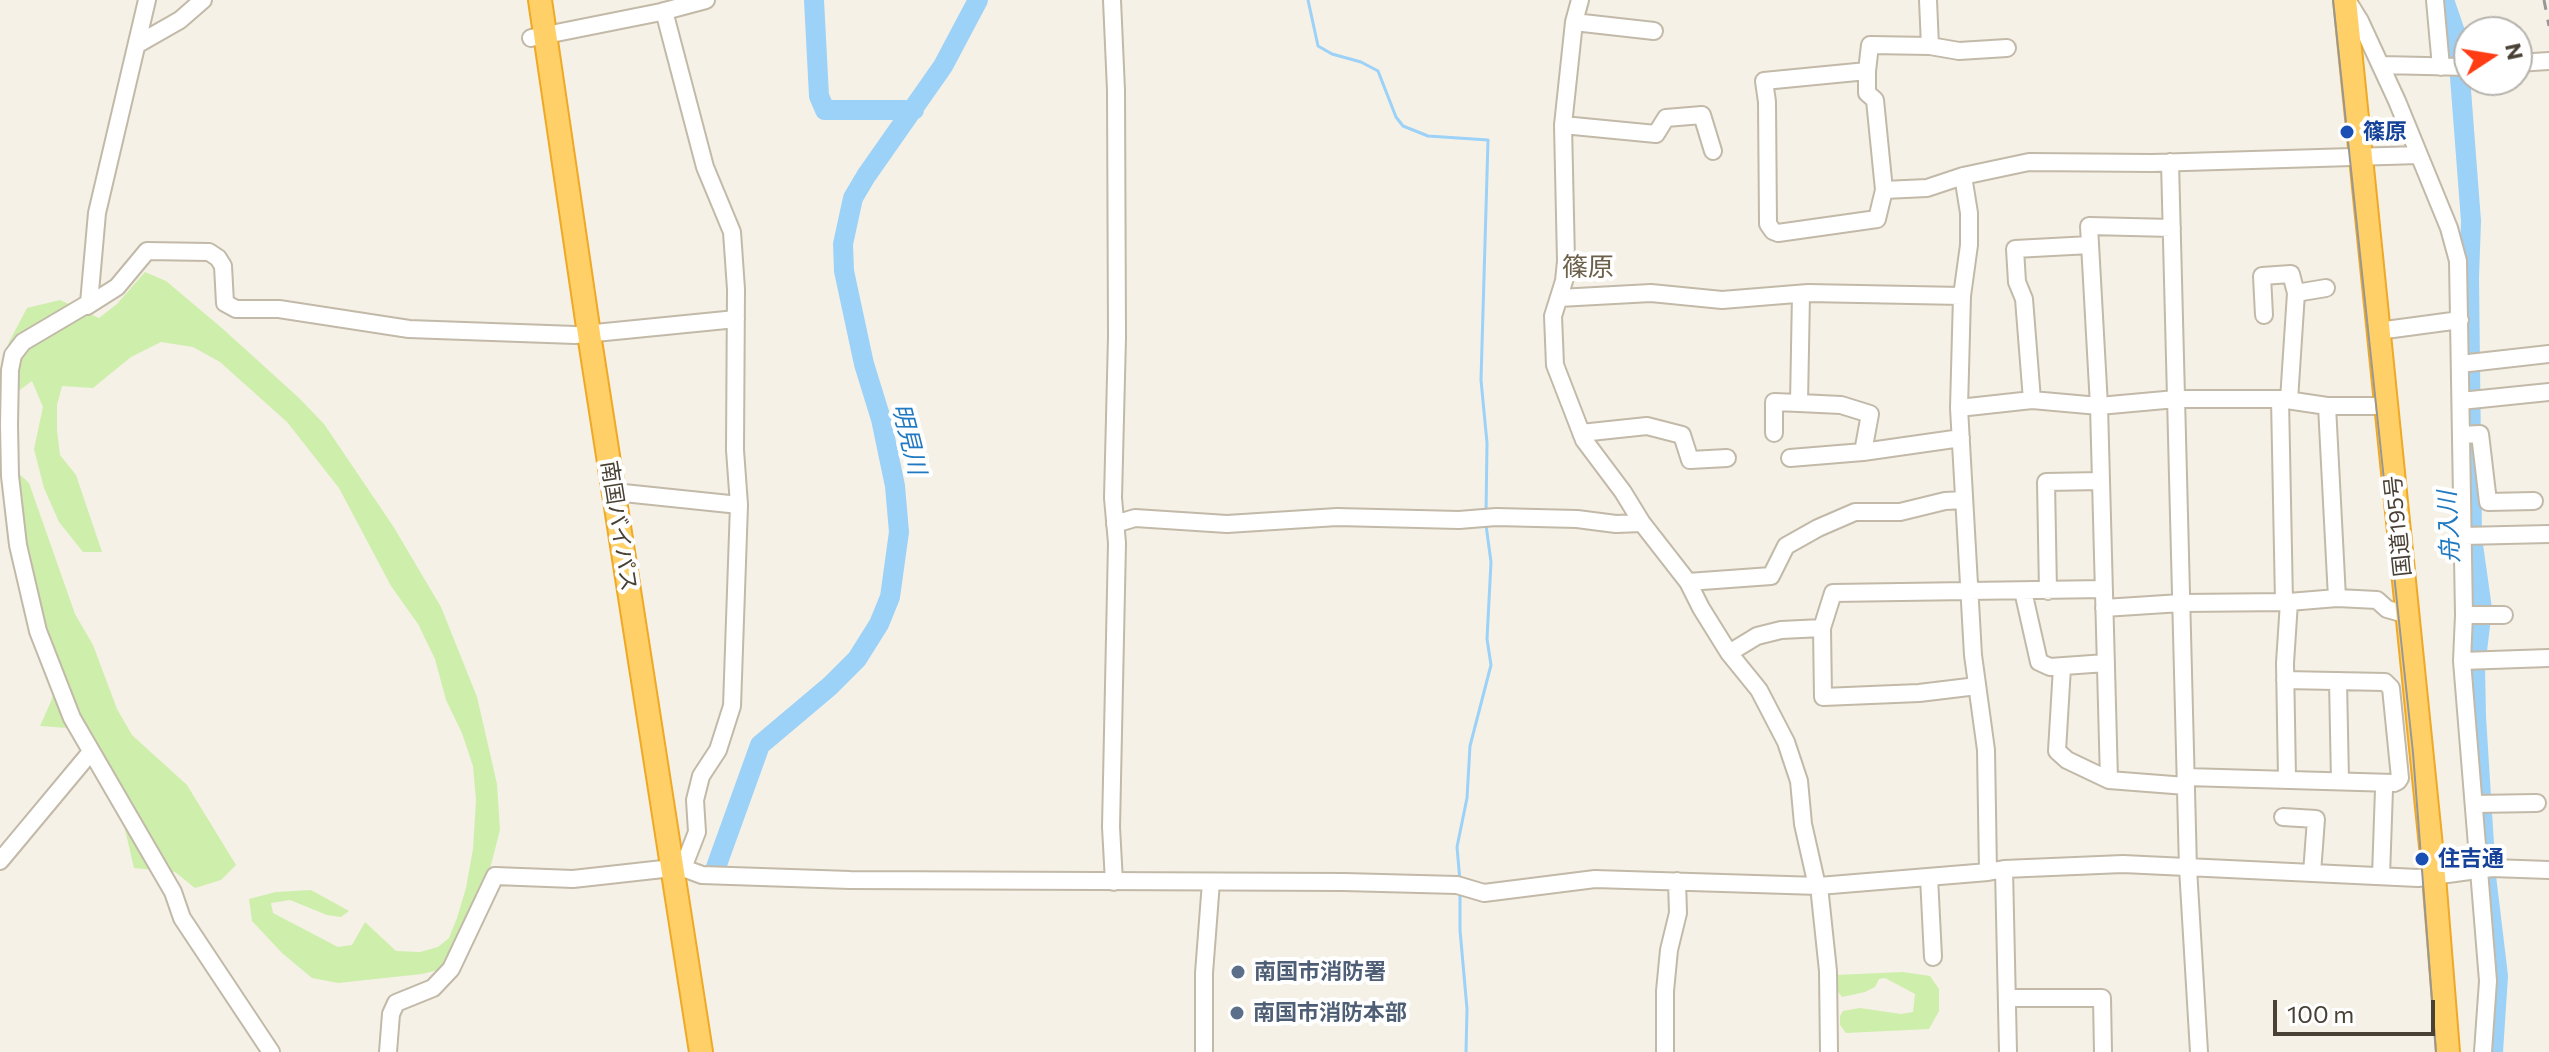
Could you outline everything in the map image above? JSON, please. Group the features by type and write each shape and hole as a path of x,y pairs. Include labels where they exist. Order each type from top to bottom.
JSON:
{"highway":[{"name":"南国バイパス","path":"525,0 538,37 582,334 701,1052"},
{"name":"南国バイパス","path":"538,37 540,0"},
{"name":"国道195号","path":"2346,0 2434,876 2448,1052"},
{"name":"南国バイパス","path":"582,334 614,492 671,869 686,1052"}],"street":[{"path":"87,306 97,213 147,0"},
{"path":"138,44 180,20 203,0"},
{"path":"538,37 706,0"},
{"path":"1112,0 1116,90 1117,337 1113,498 1117,543 1111,827 1114,882"},
{"path":"1580,0 1574,22 1563,125 1566,261 1553,316 1555,365 1581,433 1642,523 1688,582 1729,653 1759,690 1786,742 1799,781 1803,824 1818,886 1828,971 1829,1052"},
{"path":"1928,0 1930,46"},
{"path":"2346,0 2382,65 2458,261 2463,536 2482,615 2464,661 2474,804 2483,870 2488,981 2483,1052"},
{"path":"2435,0 2453,56"},
{"path":"665,7 705,167 732,232 736,319 735,450 739,505 732,706 718,750 701,776 695,800 697,832 671,869"},
{"path":"1574,22 1654,31"},
{"path":"1867,71 1764,81 1767,102 1768,224 1773,231 1778,233 1877,219 1884,190 1875,100 1867,93 1870,45 1930,46 1959,51 2007,48"},
{"path":"2382,65 2453,68"},
{"path":"1563,125 1656,134 1666,118 1702,115 1713,151"},
{"path":"1884,190 1927,188 1963,176 2029,162 2170,162 2419,155"},
{"path":"2170,162 2188,868 2199,1052"},
{"path":"1963,176 1969,213 1969,245 1962,296 1959,408 1977,686 1986,750 2007,998 2008,1052"},
{"path":"2109,780 2099,406 2089,226 2172,228"},
{"path":"2032,400 2024,299 2017,282 2015,249 2090,245"},
{"path":"271,1052 182,918 173,892 90,753 72,718 38,631 18,545 5,458 13,355 23,342 117,287 147,251 209,252 223,266 225,303 236,309 279,309 409,329 582,334 736,319"},
{"path":"2264,315 2262,276 2291,274 2296,293 2284,400 2287,778"},
{"path":"2296,293 2326,288"},
{"path":"1559,298 1651,293 1743,300 1801,294 1962,296"},
{"path":"1799,403 1801,294"},
{"path":"2378,331 2460,320"},
{"path":"2460,364 2549,354"},
{"path":"2461,401 2549,392"},
{"path":"1959,408 2032,400 2099,406 2176,399 2284,400 2327,406 2386,406"},
{"path":"1774,433 1774,402 1841,405 1870,414 1863,452"},
{"path":"2327,406 2337,598"},
{"path":"1581,433 1647,426 1682,435 1690,460 1727,458"},
{"path":"2461,435 2480,434 2488,502 2534,501"},
{"path":"1790,458 1863,452 1961,438"},
{"path":"2048,591 2046,482 2101,481"},
{"path":"614,492 739,505"},
{"path":"1688,582 1771,576 1786,546 1855,512 1900,512 1945,501 1964,500"},
{"path":"1115,524 1135,518 1227,524 1337,517 1459,520 1486,517 1642,523"},
{"path":"2463,536 2549,534"},
{"path":"1977,686 1919,693 1823,697 1822,628 1833,593 2104,589"},
{"path":"2023,591 2039,662 2044,666 2062,667 2106,663"},
{"path":"2104,608 2337,598 2377,600 2387,609 2408,615"},
{"path":"1729,653 1757,636 1781,630 1822,628"},
{"path":"2464,661 2549,658"},
{"path":"2062,667 2057,751 2067,760 2109,780 2287,778 2394,783 2400,778 2391,688 2385,682 2285,680"},
{"path":"2338,681 2340,781"},
{"path":"0,861 90,753"},
{"path":"2381,876 2384,789"},
{"path":"2474,804 2537,803"},
{"path":"2283,817 2316,819 2312,873"},
{"path":"388,1052 391,1014 396,1003 433,988 451,969 495,876 573,879 621,871 671,869 702,875 850,880 1460,886 1484,893 1595,879 1818,886 1996,870 2123,864 2381,876 2549,870"},
{"path":"1929,877 1933,957"},
{"path":"1665,1052 1665,991 1669,950 1678,913 1677,881"},
{"path":"1204,1052 1204,973 1211,882"},
{"path":"2007,998 2102,998 2103,1052"}],"green space":[{"path":"145,272 166,281 223,329 324,424 393,526 441,607 477,697 497,784 500,830 486,884 454,966 422,974 338,983 312,978 282,953 252,921 249,899 276,892 311,890 349,911 341,917 327,915 290,900 271,903 273,913 338,947 352,945 365,922 396,951 420,952 438,947 449,938 457,918 473,849 476,800 473,766 446,700 435,659 418,624 391,586 339,488 287,422 220,362 193,347 161,342 131,357 93,388 62,386 57,405 60,455 76,475 102,552 83,552 59,522 44,488 34,449 43,407 32,381 13,395 7,439 0,444 0,371 9,342 27,308 60,300 99,318 117,304"},
{"path":"13,468 29,483 75,614 93,645 117,709 132,735 187,785 236,865 221,880 195,888 175,872 134,868 124,825 68,728 40,726 52,699 55,674 41,636"},
{"path":"1903,972 1930,976 1939,989 1939,1011 1929,1029 1846,1033 1840,1025 1843,1011 1860,1008 1901,1014 1913,1012 1915,994 1885,978 1879,979 1875,987 1865,992 1842,997 1832,984 1835,975"}],"waterway":[{"path":"814,0 819,96 825,110 914,110"},
{"name":"明見川","path":"715,870 760,745 857,659 879,624 890,597 899,532 895,486 844,271 843,244 853,198 943,66 978,0"},
{"path":"1308,0 1318,46 1378,71 1396,117 1403,126 1428,136 1488,140 1481,380 1487,443 1486,514"},
{"name":"舟入川","path":"2444,0 2455,32 2459,64 2471,221 2472,538 2482,609 2475,667 2476,717 2486,876 2498,976 2493,1052"},
{"path":"1460,881 1457,847 1467,798 1470,746 1491,665 1487,639 1491,562 1486,525"},
{"path":"1460,892 1467,1009 1466,1052"}],"tram line":[{"path":"2333,0 2413,753 2436,1052"}],"railway":[{"path":"2544,0 2549,26"}],"place":[{"name":"篠原","path":"2347,132"},
{"name":"住吉通","path":"2422,859"},
{"name":"南国市消防署","path":"1238,972"},
{"name":"南国市消防本部","path":"1237,1013"}],"district":[{"name":"篠原","path":"1588,267"}]}
